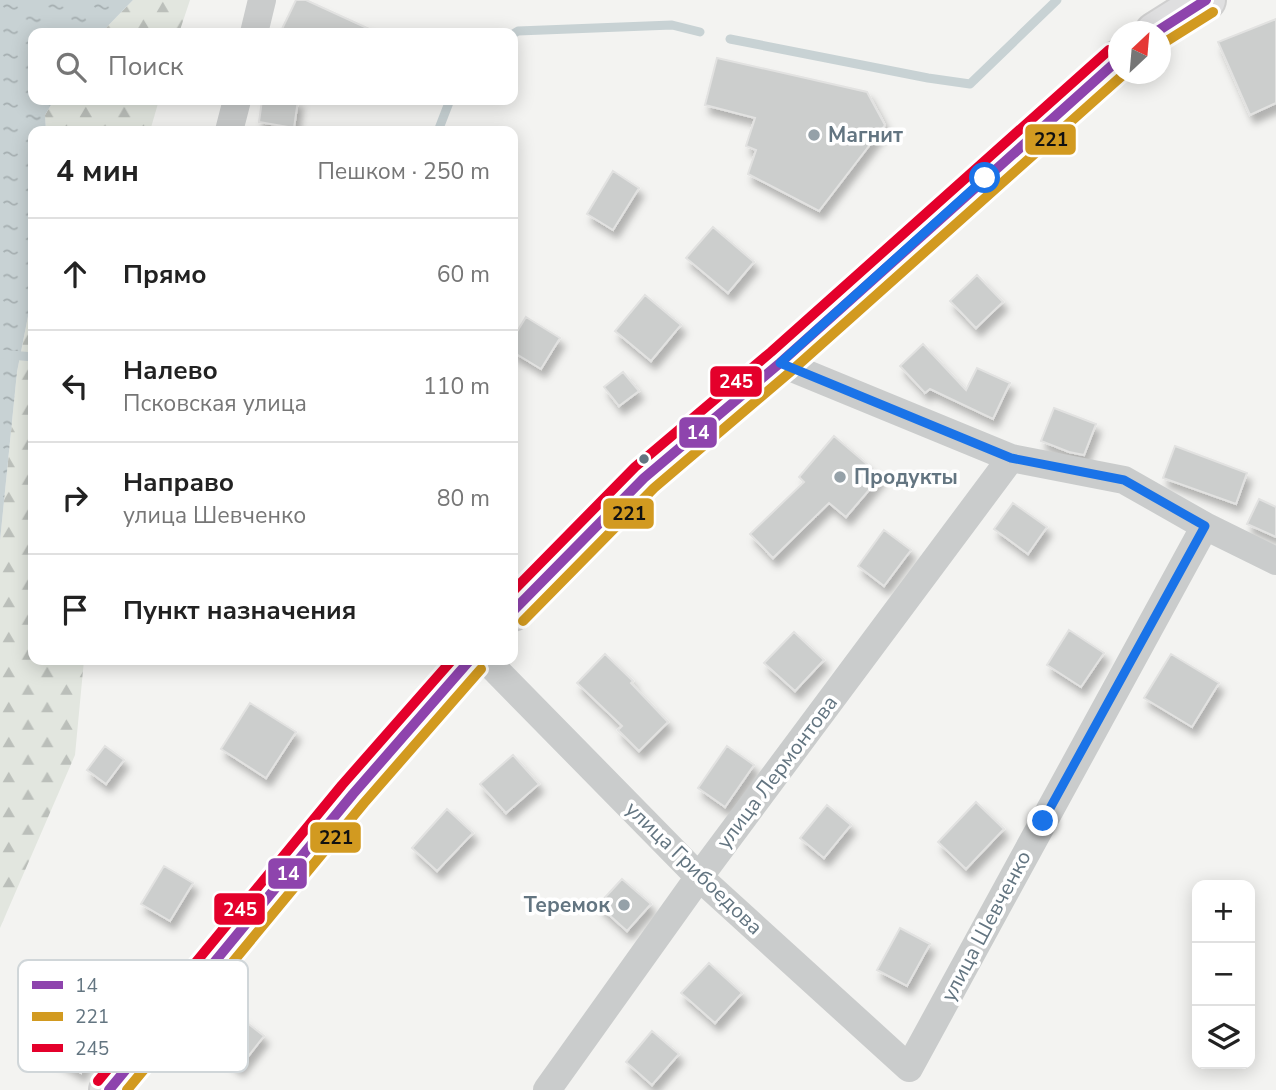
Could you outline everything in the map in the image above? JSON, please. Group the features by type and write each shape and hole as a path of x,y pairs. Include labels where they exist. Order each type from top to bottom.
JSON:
{"main road":[{"path":"1159,19 1206,0"},
{"path":"518,606 644,478 780,363 1108,69"},
{"path":"216,960 354,793 466,665"},
{"path":"108,1090 123,1072"}],"street":[{"path":"255,28 262,0"},
{"path":"230,126 236,105"},
{"path":"780,363 1011,458 1124,480 1205,526 1276,561"},
{"name":"улица Лермонтова","path":"547,1090 699,877 1011,458"},
{"name":"улица Шевченко","path":"909,1068 1205,526"},
{"name":"улица Грибоедова","path":"491,665 699,877 909,1068"}],"green space":[{"path":"133,0 190,0 181,28 106,28"},
{"path":"51,105 158,105 151,126 46,126 45,115"},
{"path":"28,316 28,665 84,665 75,755 0,928 0,541 17,372"}],"water":[{"path":"0,0 133,0 106,28 28,28 28,105 51,105 45,115 46,126 28,126 28,316 17,372 0,541"}],"building":[{"path":"296,0 306,0 367,28 282,28"},
{"path":"1276,19 1276,103 1250,115 1218,42"},
{"name":"Магнит","path":"717,58 867,92 885,125 819,211 748,174 756,150 746,146 755,118 705,105"},
{"path":"261,105 297,105 294,126 259,122"},
{"path":"613,171 639,188 613,230 587,214"},
{"path":"713,227 754,262 728,293 686,258"},
{"path":"977,275 1003,302 976,328 950,301"},
{"path":"645,295 681,325 651,361 615,331"},
{"path":"526,317 560,338 541,369 518,355 518,330"},
{"path":"923,344 966,390 977,368 1010,383 993,419 930,389 925,393 900,366"},
{"path":"623,372 639,391 619,406 604,387"},
{"path":"1054,408 1096,424 1084,455 1041,441"},
{"path":"834,436 881,476 846,517 829,503 773,558 750,534 804,482 799,477"},
{"path":"1175,446 1247,473 1236,504 1163,478"},
{"path":"1259,499 1276,507 1276,537 1247,524"},
{"path":"1013,503 1047,527 1028,554 994,529"},
{"path":"884,530 911,550 884,586 858,566"},
{"path":"1069,630 1104,653 1081,687 1047,665"},
{"path":"794,632 824,660 795,691 764,663"},
{"path":"605,654 633,681 631,683 668,722 639,751 618,730 622,726 577,683"},
{"path":"1171,654 1219,683 1192,727 1144,698"},
{"path":"250,703 296,732 266,778 221,749"},
{"path":"105,746 124,760 106,784 87,770"},
{"path":"727,746 754,765 725,807 698,788"},
{"path":"513,755 539,784 506,813 480,784"},
{"path":"976,802 1004,829 966,869 938,842"},
{"path":"827,805 851,825 824,858 800,838"},
{"path":"447,809 473,833 437,871 412,848"},
{"path":"164,866 193,883 170,921 141,904"},
{"name":"Теремок","path":"622,879 651,904 627,931 598,905"},
{"path":"900,928 930,944 907,986 877,970"},
{"path":"709,963 742,993 715,1023 681,993"},
{"path":"248,1024 264,1036 248,1056"},
{"path":"652,1031 679,1054 652,1085 626,1062"}],"waterway":[{"path":"730,39 970,84 1057,0"},
{"path":"518,31 672,25 700,32"},
{"path":"440,126 448,105"},
{"path":"0,354 28,357"}],"transit line":[{"name":"14","path":"1171,22 1206,0"},
{"name":"221","path":"1171,38 1213,12"},
{"name":"245","path":"518,586 635,467 771,352 1108,51"},
{"name":"14","path":"518,606 644,478 780,363 1108,69"},
{"name":"221","path":"523,621 654,488 789,373 1113,84"},
{"name":"245","path":"198,960 342,785 448,665"},
{"name":"14","path":"216,960 353,794 466,665"},
{"name":"221","path":"234,960 364,803 481,669"},
{"name":"245","path":"98,1081 105,1072"},
{"name":"14","path":"109,1090 124,1072"},
{"name":"221","path":"127,1090 142,1072"}],"place":[{"name":"Магнит","path":"814,135"},
{"name":"Продукты","path":"840,477"},
{"name":"Теремок","path":"624,905"}],"route":[{"path":"985,178 780,363 1011,458 1124,480 1205,526 1043,821"}]}
